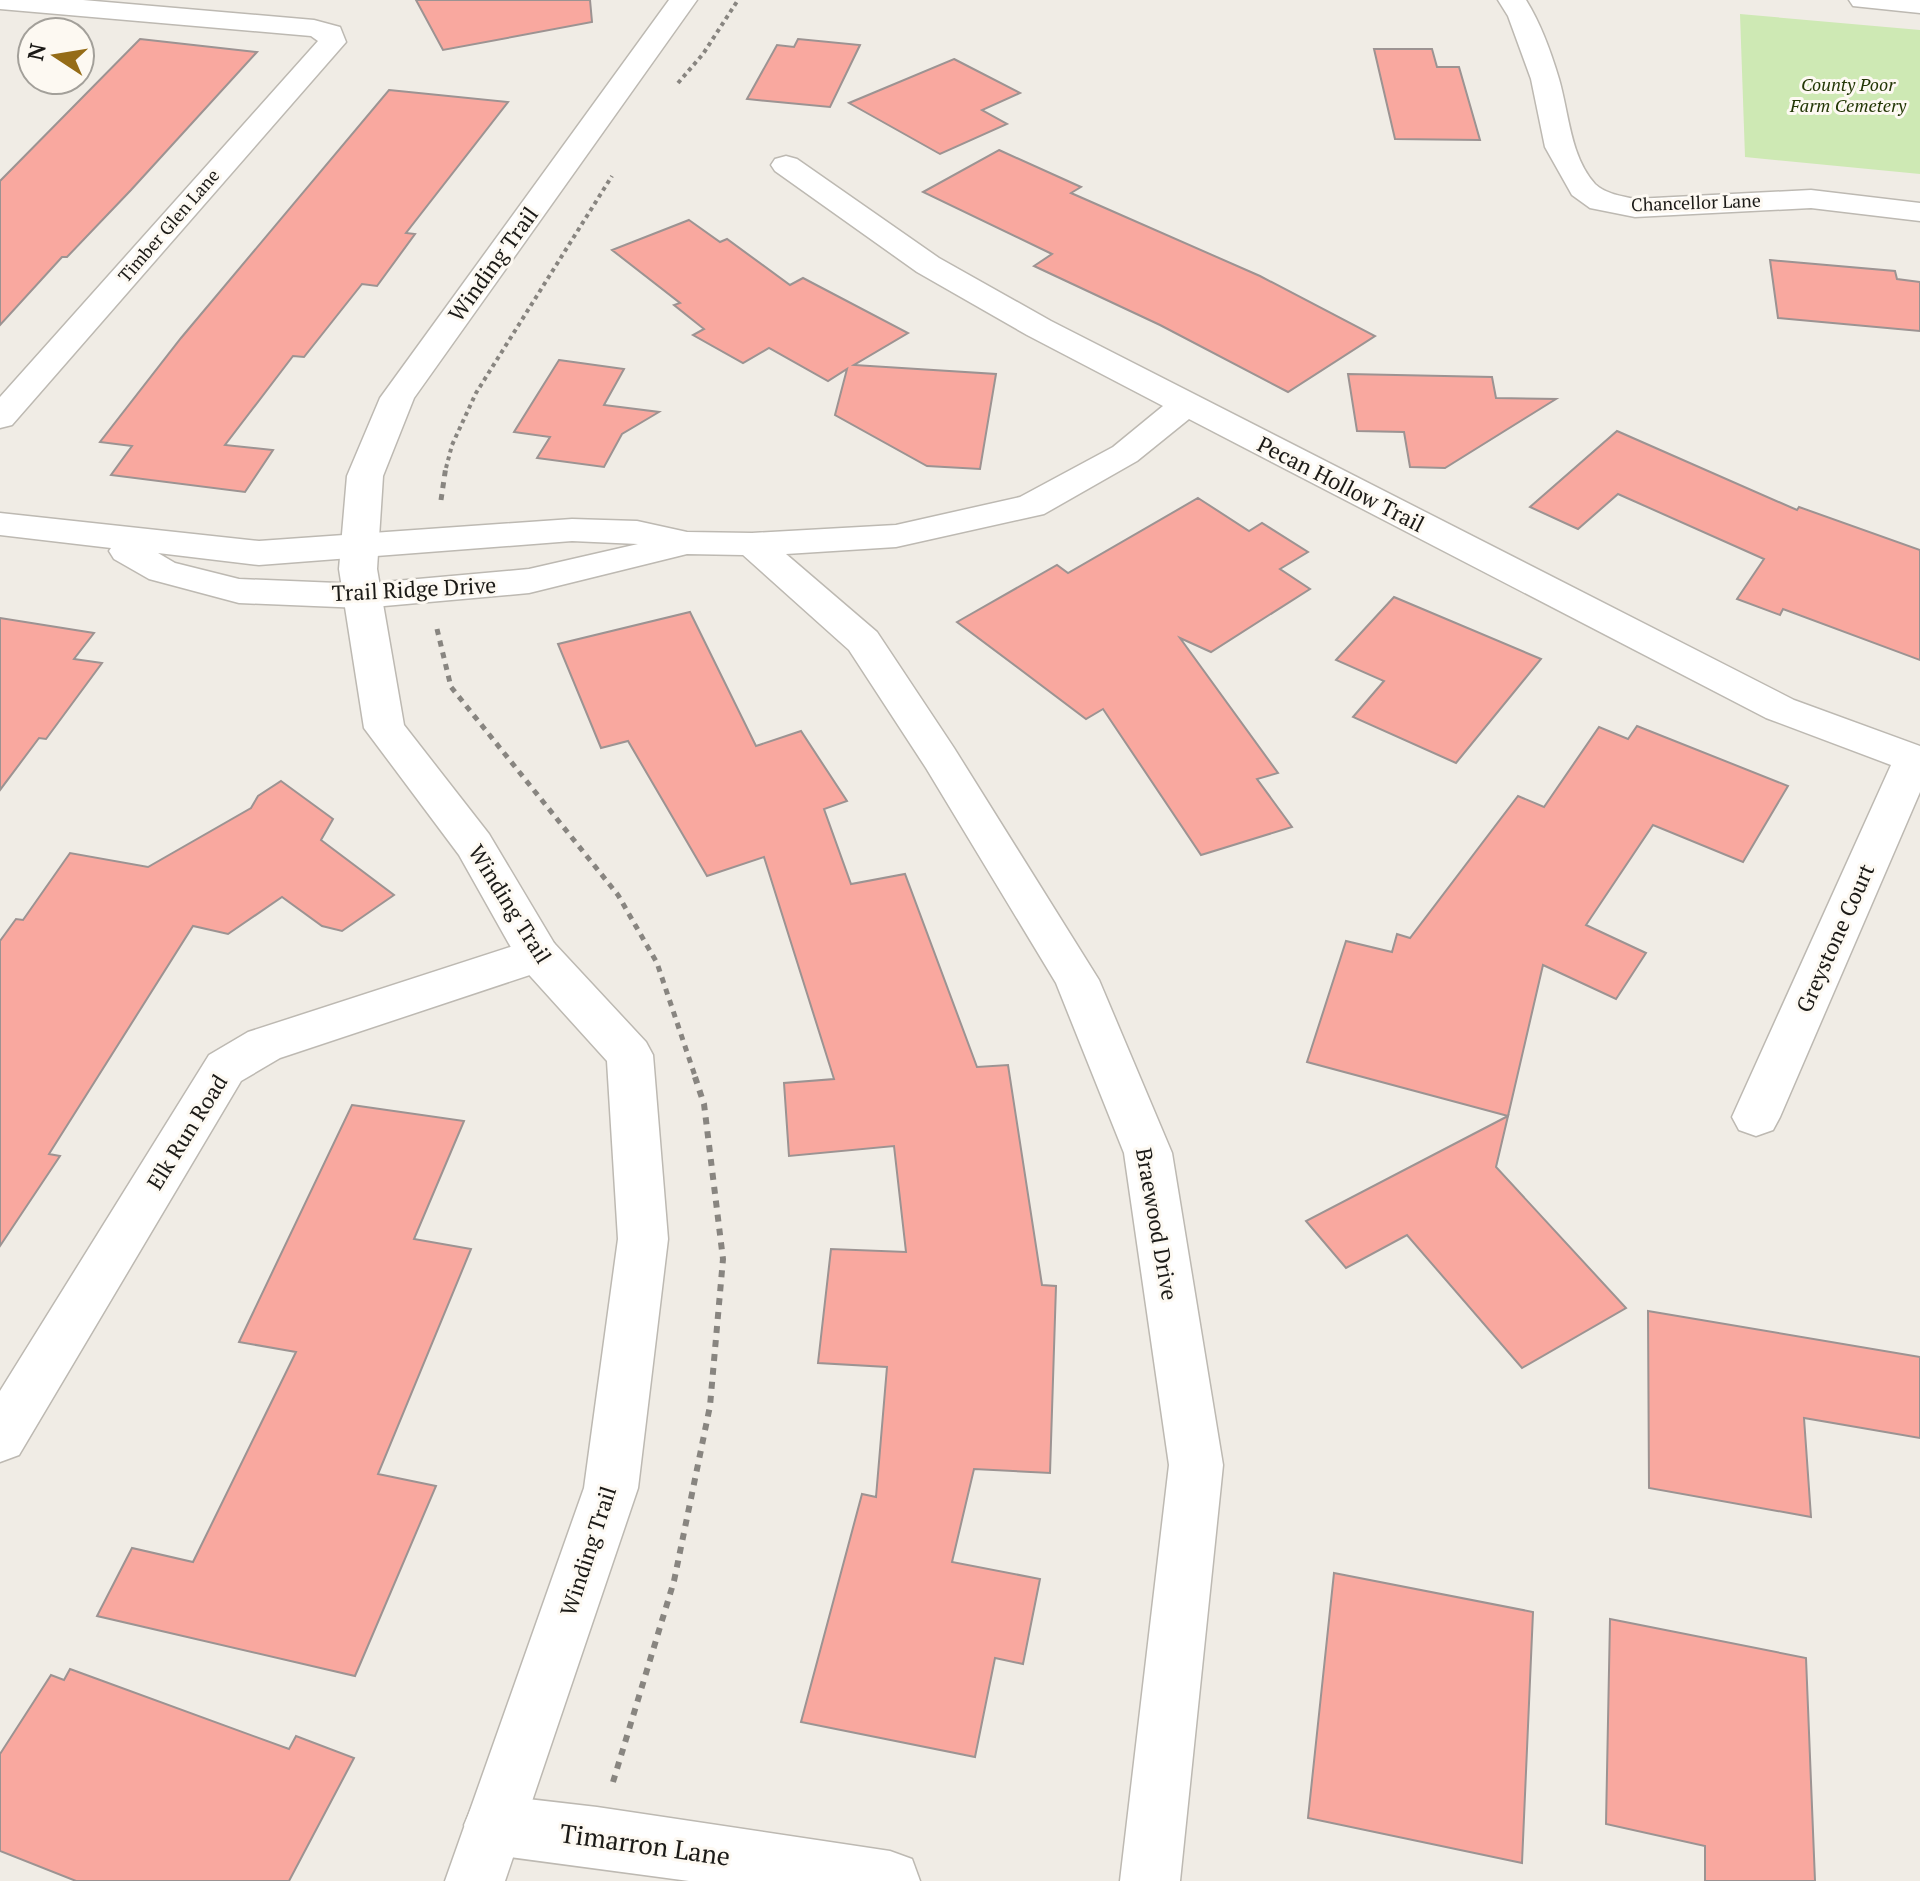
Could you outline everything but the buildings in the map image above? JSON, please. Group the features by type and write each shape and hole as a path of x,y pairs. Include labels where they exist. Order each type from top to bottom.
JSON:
{"street":[{"name":"Winding Trail","path":"475,1881 611,1488 643,1239 630,1055 538,955 474,845 384,728 358,569 365,476 397,398 683,0"},
{"name":"Chancellor Lane","path":"1512,0 1522,16 1545,79 1560,147 1583,189 1601,201 1635,208 1811,199 1920,212"},
{"path":"1863,0 1920,5"},
{"name":"Timber Glen Lane","path":"0,1 314,28 330,33 332,42 0,418"},
{"name":"Pecan Hollow Trail","path":"786,165 928,265 1185,405 1780,709 1917,760"},
{"name":"Trail Ridge Drive","path":"0,524 259,553 572,530 637,532 687,543 752,544 896,536 1031,506 1125,454 1185,405"},
{"name":"Trail Ridge Drive","path":"100,537 162,571 239,591 362,596 435,592 529,581 687,543"},
{"name":"Braewood Drive","path":"752,544 863,641 940,758 1077,980 1148,1153 1196,1465 1150,1881"},
{"name":"Greystone Court","path":"1756,1117 1917,760"},
{"name":"Elk Run Road","path":"0,1438 225,1068 264,1045 538,955"},
{"name":"Timarron Lane","path":"494,1825 597,1837 890,1881"}],"path":[{"path":"676,85 703,54 738,0"},
{"path":"439,540 442,480 460,424 571,248 615,170"},
{"path":"435,592 435,621 451,687 618,895 657,963 704,1104 723,1259 710,1406 674,1581 597,1837"}],"green space":[{"name":"County Poor Farm Cemetery","path":"1740,14 1920,30 1920,174 1745,157"}]}
